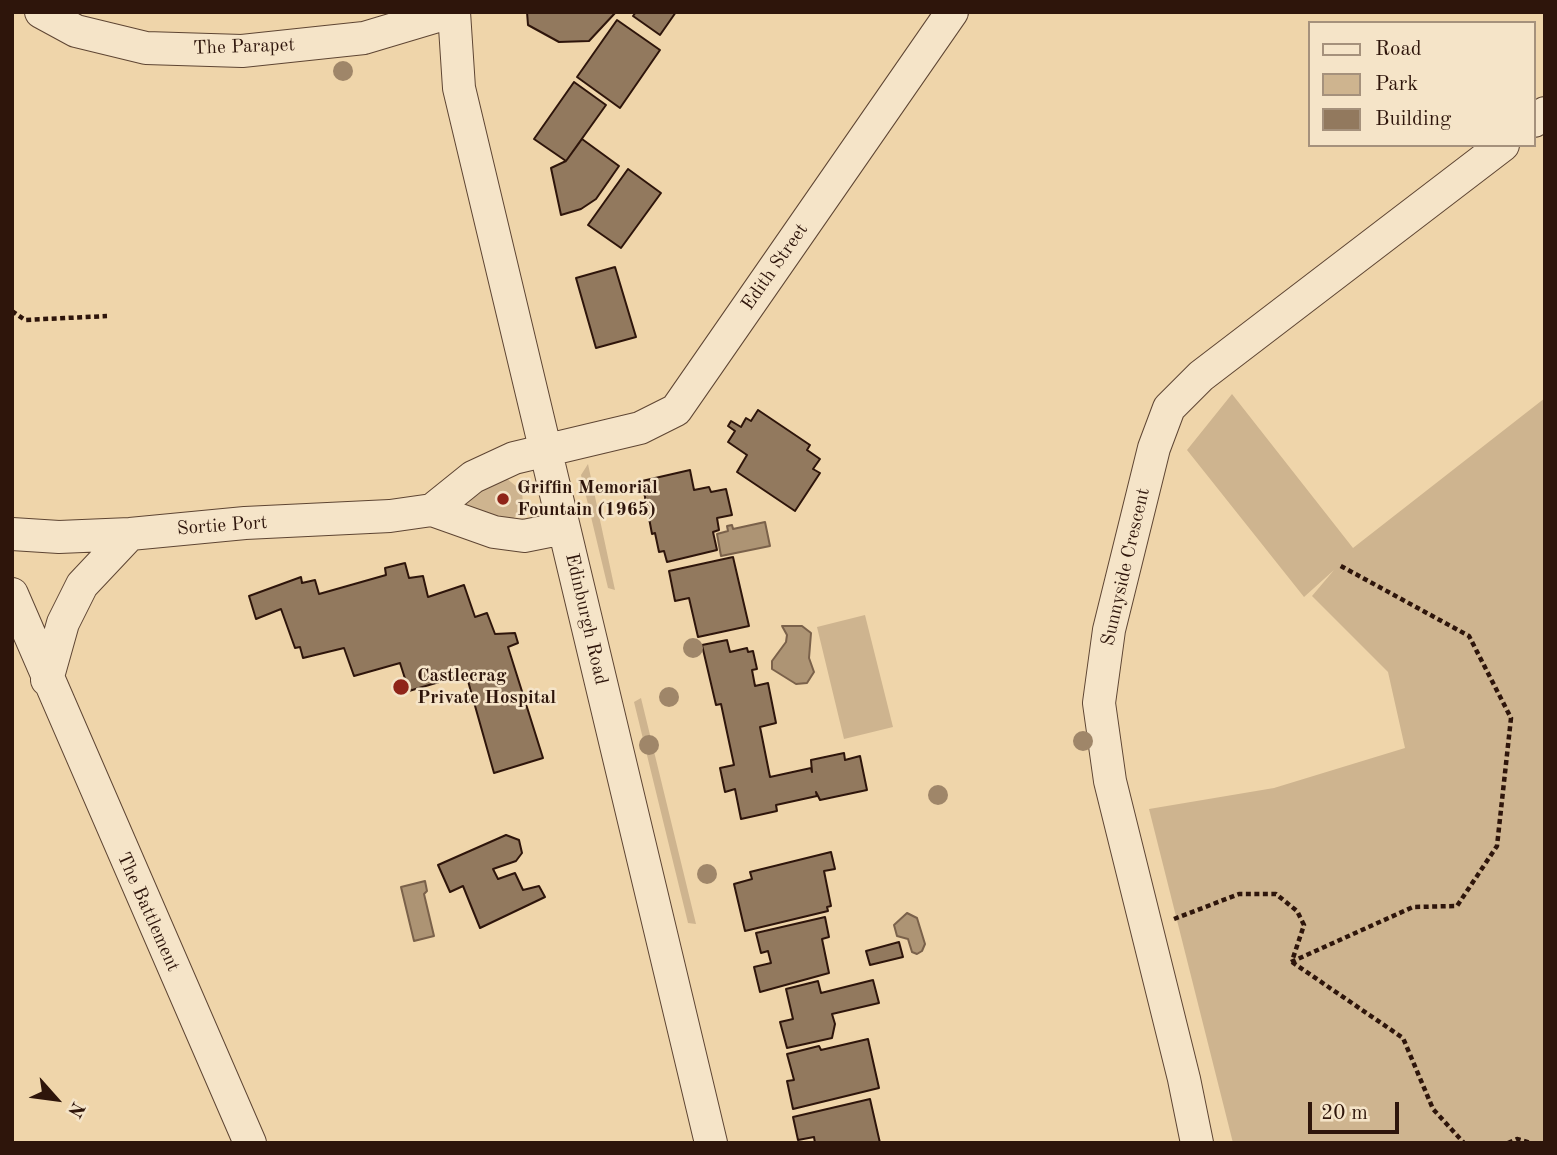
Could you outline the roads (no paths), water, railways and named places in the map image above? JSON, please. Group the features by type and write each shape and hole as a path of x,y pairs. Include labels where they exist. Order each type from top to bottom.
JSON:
{"street":[{"name":"The Parapet","path":"41,12 76,31 146,48 242,51 364,38 453,12"},
{"name":"Edinburgh Road","path":"453,12 459,88 711,1143"},
{"name":"Edith Street","path":"547,450 640,428 676,410 952,12"},
{"name":"Sunnyside Crescent","path":"1197,1143 1110,781 1099,703 1109,630 1154,448 1168,408 1201,376 1500,147"},
{"path":"432,510 473,477 514,458 547,450"},
{"name":"Sortie Port","path":"12,534 59,537 130,534 245,523 390,516 432,510 494,532 524,536 564,528"},
{"path":"47,680 63,623 82,585 130,534"},
{"name":"The Battlement","path":"12,594 250,1143"}],"place":[{"name":"Griffin Memorial Fountain (1965)","path":"503,499"},
{"name":"Castlecrag Private Hospital","path":"401,687"}]}
